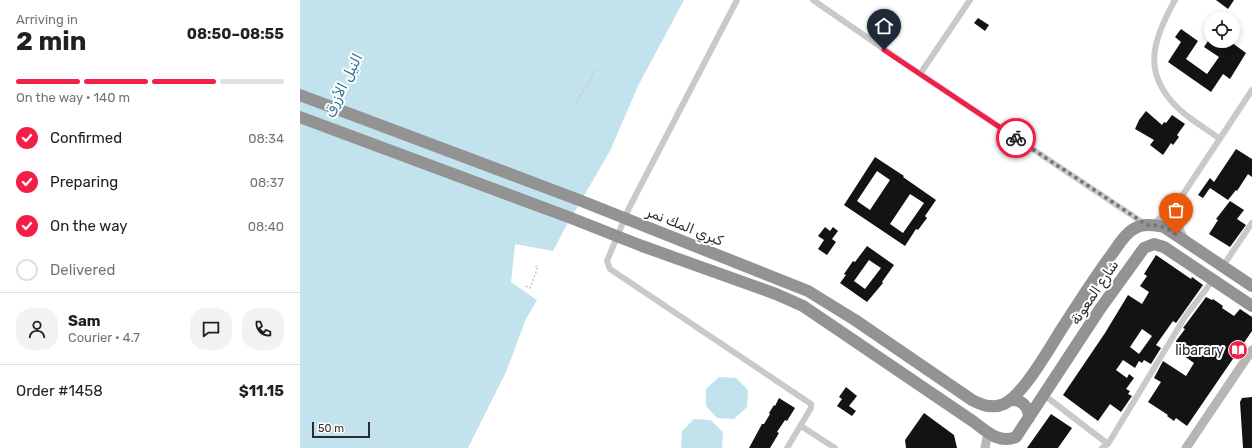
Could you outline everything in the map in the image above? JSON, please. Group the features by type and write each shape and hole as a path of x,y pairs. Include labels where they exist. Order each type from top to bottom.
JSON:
{"highway":[{"name":"كبري المك نمر","path":"300,95 652,228 808,291 855,320 921,366 982,405 998,406 1010,400 1017,395 1029,378"},
{"path":"300,117 642,246 776,294 803,306 988,433 1002,439 1009,440 1016,437"},
{"path":"1150,225 1164,227 1252,286"},
{"name":"شارع المعونة","path":"1029,378 1103,265 1125,237 1140,226 1150,225"},
{"name":"شارع المعونة","path":"1016,437 1100,309 1138,254 1144,248 1154,244 1164,247 1252,306"},
{"path":"1010,400 1018,401 1024,404 1028,410 1029,418"}],"street":[{"path":"737,0 629,208 607,261 610,269 811,404 811,408 787,448"},
{"path":"813,0 920,74 1150,225 1178,202 1252,90"},
{"path":"920,74 970,0"},
{"path":"1175,0 1161,27 1155,46 1154,65 1158,81 1166,94 1180,110 1220,139"},
{"path":"1178,202 1177,215 1179,227 1189,244"},
{"path":"1223,266 1252,223"},
{"path":"1102,448 1108,444 1185,318 1213,280"},
{"path":"1186,448 1252,350"},
{"path":"1044,395 1108,444"},
{"path":"801,426 834,448"},
{"path":"985,448 988,433"},
{"path":"1008,448 1016,437"}],"path":[{"path":"573,99 577,102 596,69"},
{"path":"526,286 530,288 538,267 534,265"}],"water":[{"name":"النيل الأزرق","path":"300,0 684,0 638,86 610,151 553,251 515,244 511,282 537,300 526,319 506,372 468,448 300,448"},
{"path":"719,377 736,378 748,390 747,407 734,419 717,418 706,406 706,389"},
{"path":"694,419 711,420 723,432 722,448 681,448 682,431"}],"building":[{"path":"1216,0 1234,0 1228,9"},
{"path":"978,18 989,25 985,31 974,23"},
{"path":"1181,29 1198,41 1186,59 1207,74 1219,57 1206,48 1239,48 1246,53 1230,79 1223,74 1211,92 1168,62 1181,42 1175,37"},
{"path":"1146,111 1162,125 1164,122 1166,123 1172,115 1185,124 1177,135 1179,137 1173,145 1171,143 1163,155 1150,145 1154,140 1135,129 1139,120"},
{"path":"1236,149 1252,159 1252,177 1248,174 1237,191 1236,190 1228,200 1210,188 1203,198 1198,195 1210,178 1214,182"},
{"path":"875,157 936,200 925,216 927,218 918,230 916,229 905,246 844,205","holes":["877,171 890,180 870,210 857,201","910,194 924,203 903,233 890,224"]},
{"path":"1230,201 1244,210 1237,219 1246,225 1230,247 1209,234 1218,220 1216,219"},
{"path":"825,227 830,231 833,227 838,231 832,239 836,242 827,255 818,249 824,240 818,236"},
{"path":"867,246 894,265 882,282 883,283 867,302 840,283 853,261 855,262","holes":["869,260 881,268 865,289 854,281"]},
{"path":"1156,255 1191,279 1192,277 1203,285 1176,323 1173,321 1156,345 1161,348 1151,364 1144,360 1142,363 1139,361 1135,368 1123,360 1116,370 1127,378 1129,374 1134,378 1126,389 1130,391 1128,394 1132,396 1121,412 1110,404 1098,421 1063,395 1105,333 1128,295 1142,304 1149,292 1140,286 1147,276 1144,274","holes":["1142,329 1152,336 1139,354 1130,347"]},
{"path":"1206,297 1212,300 1213,299 1223,306 1222,308 1234,316 1240,309 1252,317 1252,331 1187,426 1176,418 1174,421 1167,416 1168,415 1148,402 1161,382 1154,378 1163,361 1186,376 1194,363 1177,351 1176,341 1185,329 1183,328"},
{"path":"846,387 857,396 849,406 856,411 852,416 837,406 842,399 839,397"},
{"path":"1252,397 1252,448 1243,448 1240,402 1242,398"},
{"path":"779,398 795,408 787,421 785,420 777,432 779,433 770,448 749,448 762,424 764,424"},
{"path":"924,413 954,435 957,448 906,448 905,440"},
{"path":"1051,414 1072,428 1058,448 1027,448"}],"way so far":[{"path":"1016,138 1147,225 1152,224 1164,227 1176,234"}],"place":[{"name":"libarary","path":"1238,350"}],"route":[{"path":"884,50 1016,138"}]}
